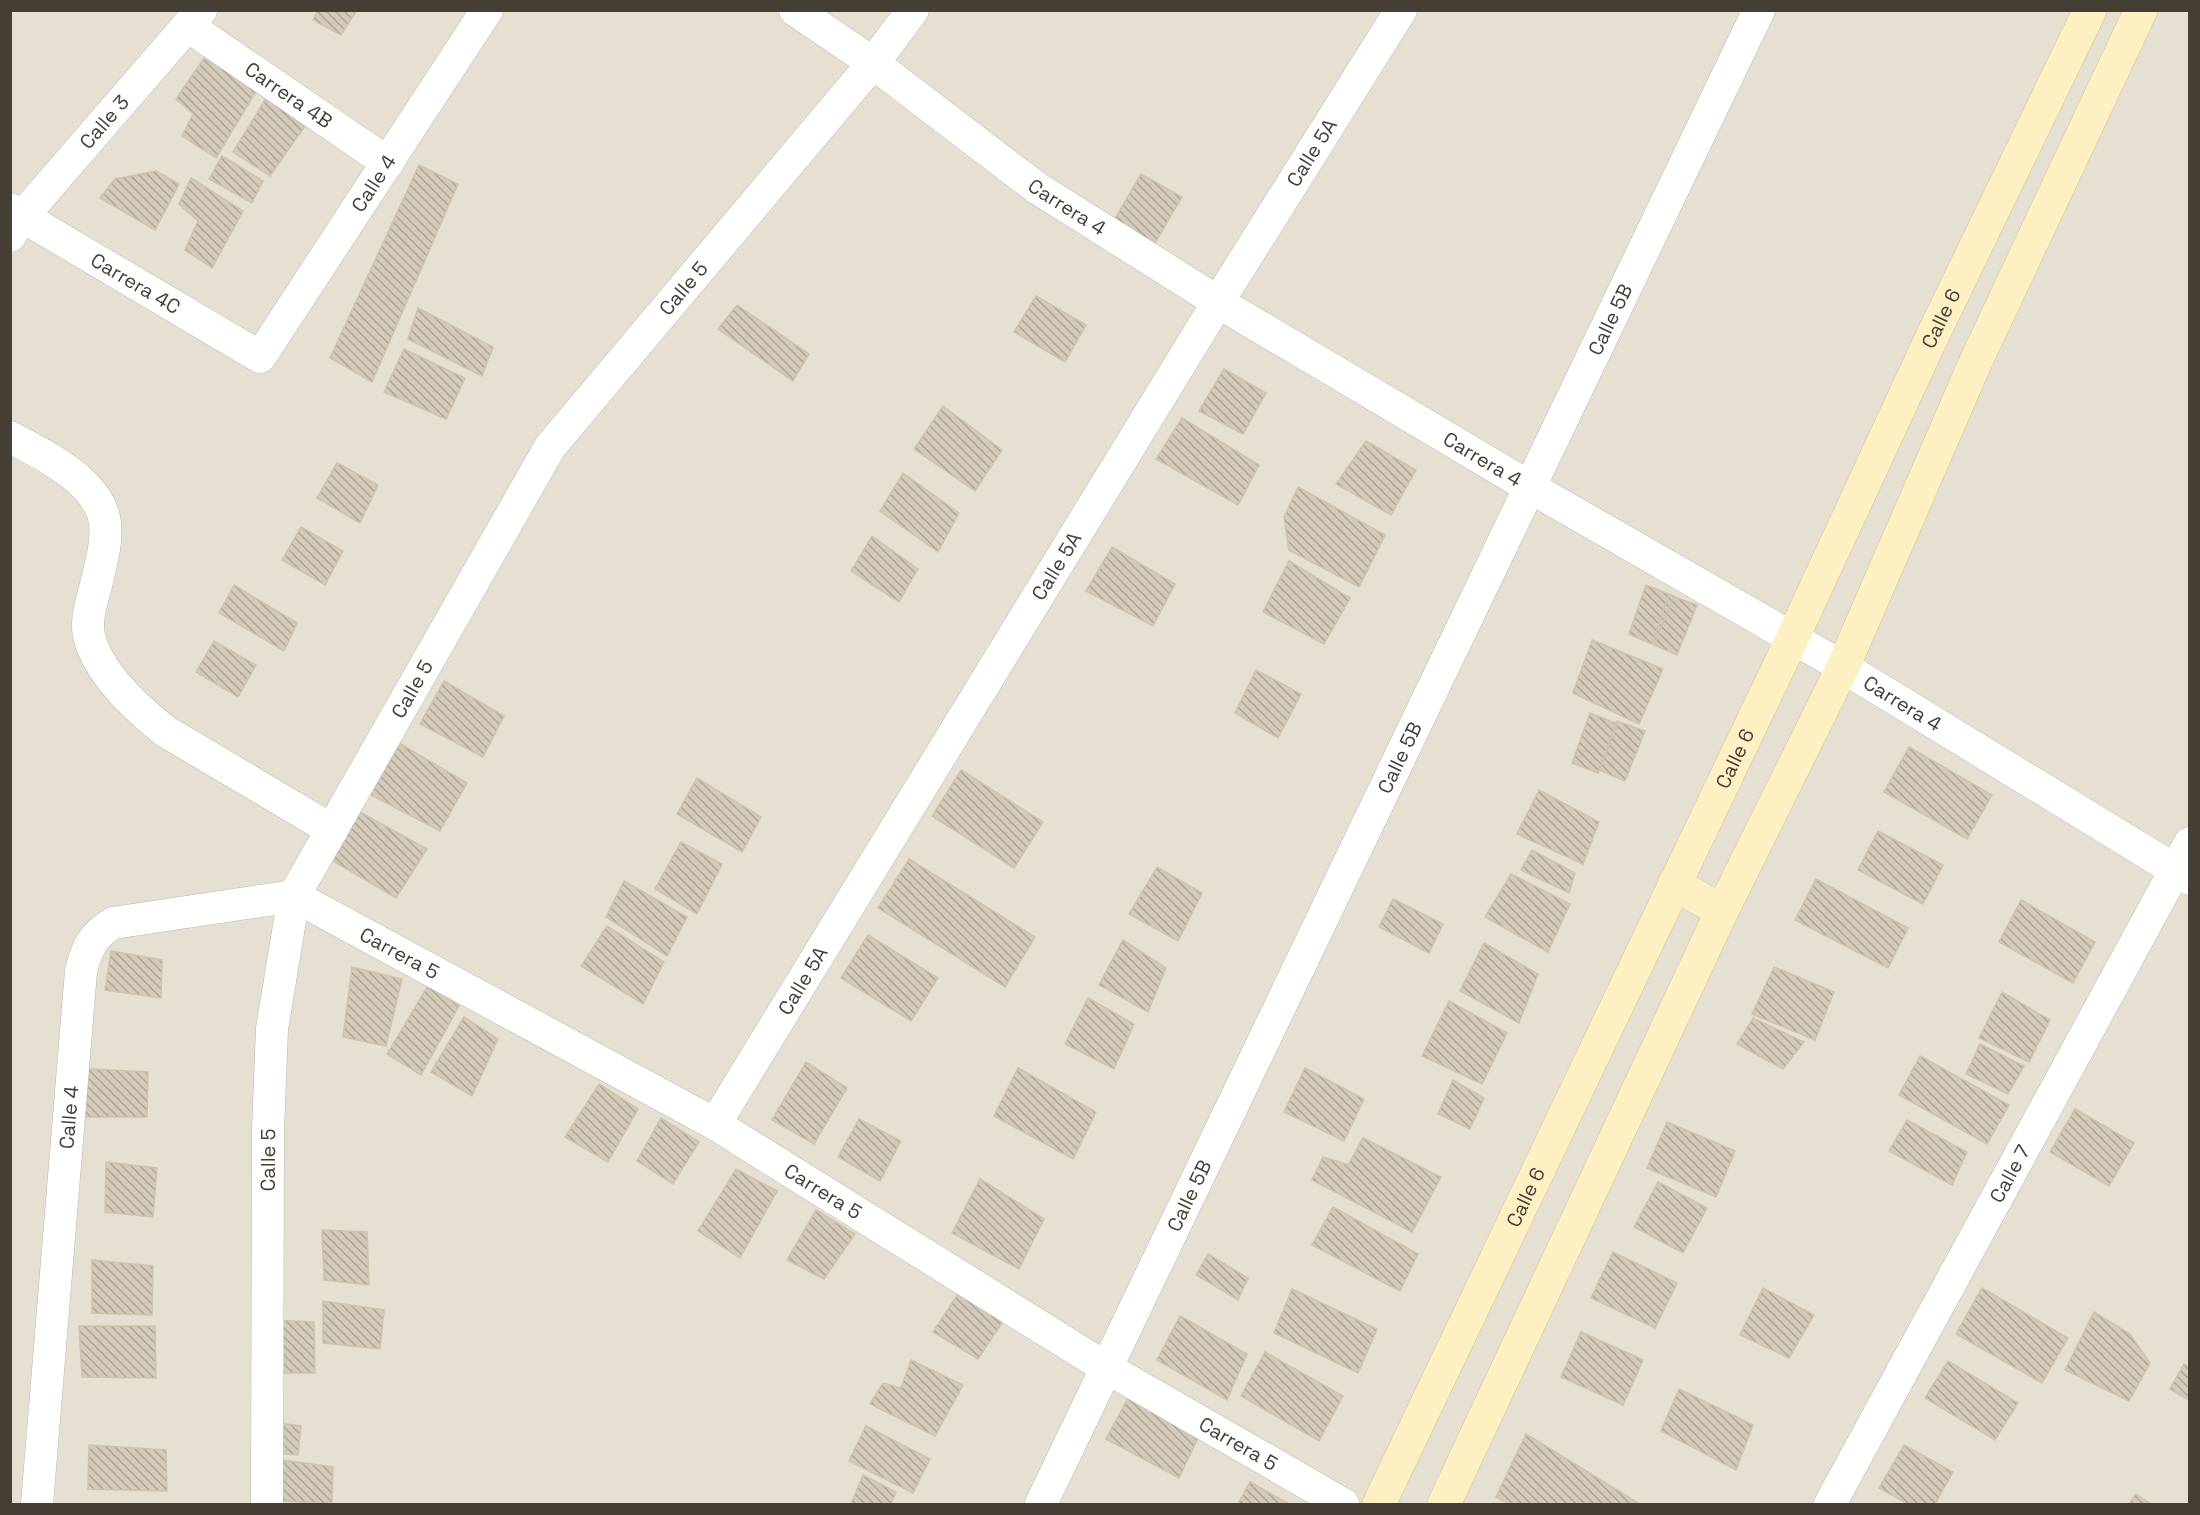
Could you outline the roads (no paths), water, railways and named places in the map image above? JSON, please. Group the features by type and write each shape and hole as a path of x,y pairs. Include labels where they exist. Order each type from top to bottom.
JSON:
{"street":[{"name":"Calle 4","path":"260,357 487,10"},
{"name":"Carrera 4","path":"795,10 873,63 1037,188 1218,302 1528,486 1844,667 2182,874"},
{"name":"Calle 5","path":"267,1504 268,1131 272,1029 294,896 550,447 873,63 913,10"},
{"name":"Calle 5A","path":"715,1124 1218,302 1401,10"},
{"name":"Calle 5B","path":"1041,1504 1528,486 1759,10"},
{"path":"1443,1504 1722,911 1844,667 1976,361 2140,10"},
{"name":"Carrera 4B","path":"195,18 387,163"},
{"name":"Calle 3","path":"14,221 195,18"},
{"path":"2084,24 2119,59"},
{"name":"Calle 6","path":"1379,1504 1793,637 1930,341 2084,24"},
{"name":"Carrera 4C","path":"14,221 260,357"},
{"path":"10,437 41,453 87,486 105,520 106,543 90,612 89,635 103,666 141,712 165,731 332,830"},
{"name":"Calle 7","path":"1830,1504 2182,874 2190,843"},
{"path":"1674,884 1722,911"},
{"name":"Calle 4","path":"38,1504 81,971 87,949 94,937 113,923 294,896"},
{"name":"Carrera 5","path":"294,896 715,1124 1105,1367 1343,1504"}]}
